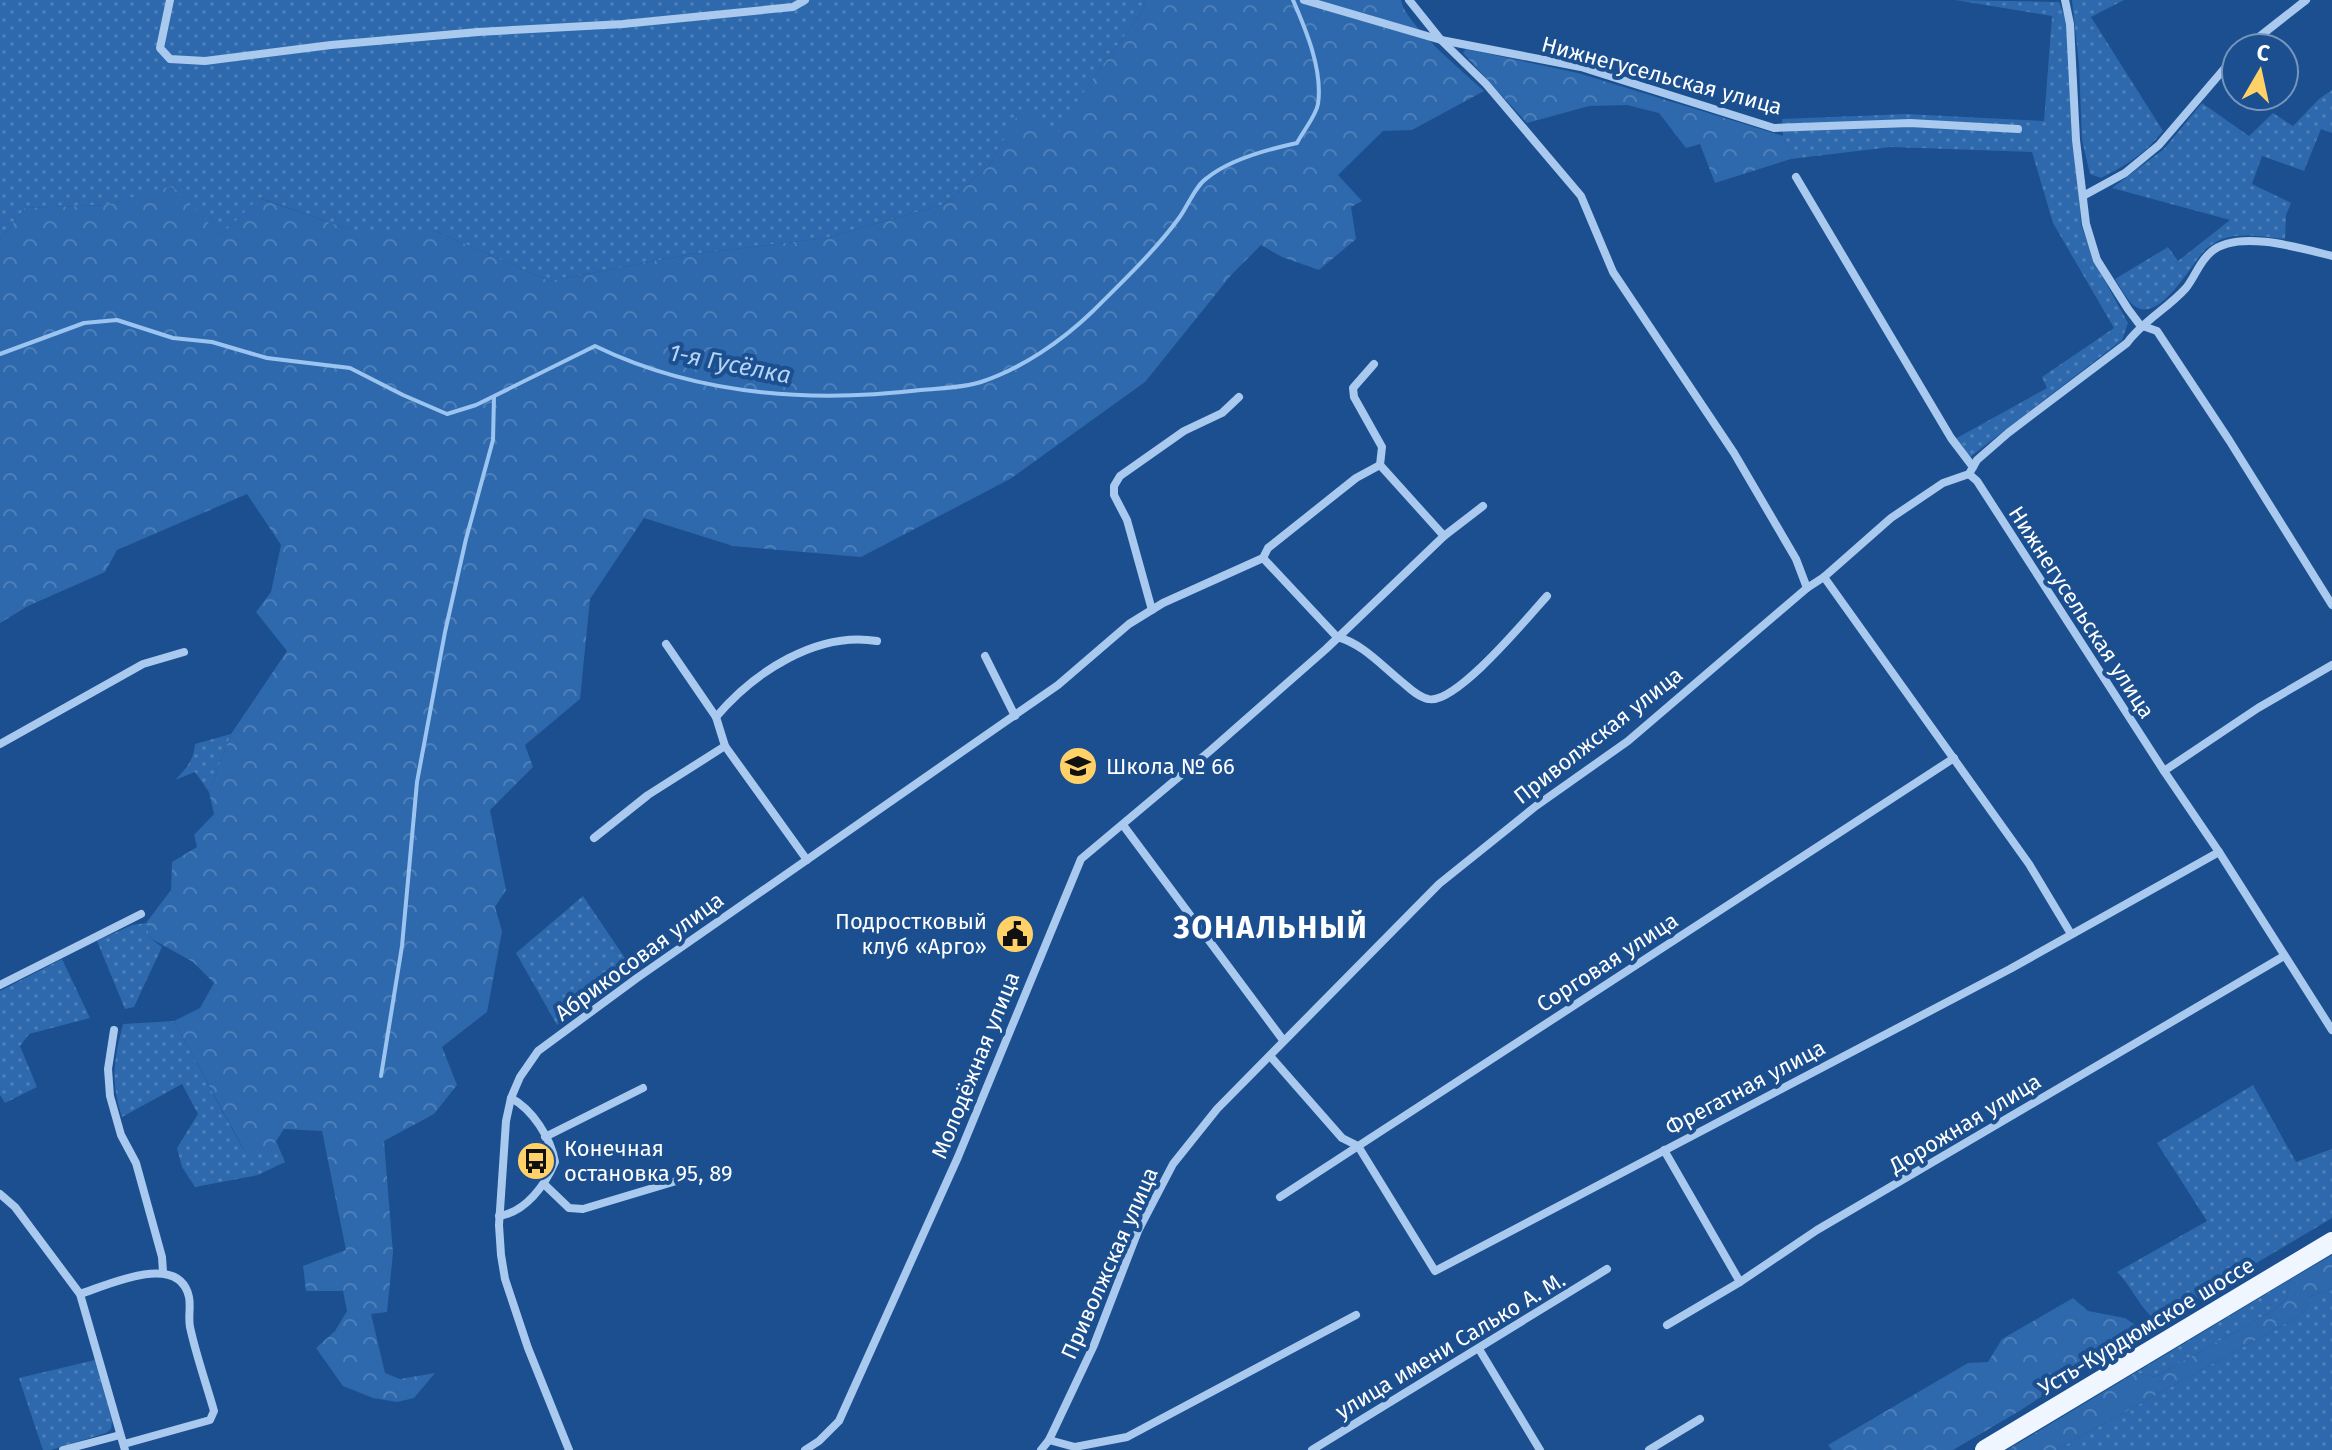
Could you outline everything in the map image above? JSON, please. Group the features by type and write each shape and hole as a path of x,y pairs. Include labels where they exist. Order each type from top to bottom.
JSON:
{"main road":[{"name":"Усть-Курдюмское шоссе","path":"1985,1450 2332,1242"}],"street":[{"path":"170,0 160,48 170,59 205,61 331,45 707,16 793,7 805,0"},
{"name":"Нижнегусельская улица","path":"1304,0 1441,40 1581,67 1774,128 1910,123 2018,129"},
{"path":"1409,0 1441,40 1486,84 1581,196 1613,272 1734,453 1796,559 1807,588"},
{"path":"2065,0 2071,37 2076,140 2086,224 2097,260 2140,325 2157,331 2332,605"},
{"path":"2264,32 2306,0"},
{"path":"2083,196 2125,173 2159,145 2220,74"},
{"name":"Нижнегусельская улица","path":"1796,177 1977,481 2332,1030"},
{"path":"1971,470 2008,433 2127,343 2140,325 2154,317 2188,286 2211,252 2226,243 2286,245 2332,256"},
{"path":"1374,364 1353,388 1354,397 1382,447 1380,465 1444,536"},
{"path":"1152,610 1127,520 1114,495 1114,486 1120,476 1184,431 1222,413 1239,397"},
{"name":"Абрикосовая улица","path":"569,1450 528,1348 505,1279 501,1255 501,1170 511,1098 520,1077 538,1051 637,978 1058,685 1129,624 1263,558 1268,548 1356,478 1380,465"},
{"name":"Приволжская улица","path":"1041,1450 1049,1440 1094,1345 1138,1231 1173,1164 1217,1109 1439,884 1536,806 1628,741 1891,518 1943,483 1971,470"},
{"name":"Молодёжная улица","path":"805,1450 839,1421 958,1157 1081,859 1337,637 1444,536 1483,506"},
{"path":"1263,558 1337,637 1350,641 1414,692 1429,700 1443,697 1489,661 1547,596"},
{"path":"1824,577 2029,864 2071,934"},
{"path":"716,717 770,667 830,642 850,638 877,641"},
{"path":"666,644 716,717 725,746 807,860"},
{"path":"0,744 143,664 184,652"},
{"path":"985,656 1015,716"},
{"path":"2164,771 2258,708 2332,665"},
{"path":"594,838 648,795 725,746"},
{"name":"Сорговая улица","path":"1280,1197 1954,758"},
{"path":"1123,825 1283,1040"},
{"name":"Фрегатная улица","path":"1358,1146 1435,1271 1996,977 2219,852"},
{"path":"0,985 141,914"},
{"name":"Дорожная улица","path":"1667,1325 1740,1282 1817,1230 2284,956"},
{"path":"114,1030 108,1069 110,1096 121,1135 136,1163 162,1257 163,1272"},
{"path":"1270,1056 1342,1138 1358,1146"},
{"path":"545,1137 643,1088"},
{"path":"499,1216 511,1214 545,1185 555,1162 545,1137 526,1105 511,1098"},
{"path":"1664,1150 1740,1282"},
{"path":"545,1185 569,1208 583,1209 693,1176"},
{"path":"0,1194 15,1207 80,1294 124,1447 210,1420 214,1411 189,1324 189,1296 182,1282 163,1272 151,1273 80,1294"},
{"name":"улица имени Салько А. М.","path":"1312,1450 1607,1269"},
{"path":"1049,1440 1075,1447 1127,1437 1356,1315"},
{"path":"1479,1349 1540,1450"},
{"path":"1649,1450 1700,1419"},
{"path":"63,1450 120,1435"}],"green space":[{"path":"0,0 1146,0 1141,13 1089,84 1055,139 1025,103 989,166 945,204 826,238 692,254 549,281 433,230 351,230 260,198 221,235 172,187 107,205 25,208 0,240"},
{"path":"1146,0 1401,0 1424,34 1484,91 1412,130 1383,131 1338,175 1362,201 1351,207 1356,239 1319,270 1282,257 1261,245 1232,274 1145,382 1010,479 861,557 733,546 644,518 590,599 580,699 525,745 533,767 490,810 506,890 495,907 502,931 487,1012 442,1047 457,1085 434,1114 384,1141 393,1253 387,1312 371,1314 385,1373 400,1379 435,1373 414,1398 397,1402 373,1398 343,1386 316,1348 335,1331 347,1311 343,1291 306,1291 303,1266 346,1250 322,1131 284,1129 270,1150 244,1150 174,1021 200,1008 214,983 193,962 150,938 146,923 171,890 172,862 197,847 194,835 214,814 209,792 231,734 287,651 256,612 271,592 281,545 247,494 117,550 105,572 28,606 0,623 0,240 25,208 107,205 172,186 221,235 259,198 351,230 433,230 549,281 692,254 826,238 945,204 989,166 1025,102 1055,138 1089,84 1141,13"},
{"path":"1955,0 2059,2 2067,23 2072,140 2081,225 2095,263 2128,323 2122,340 1970,457 1955,439 2047,388 2042,377 2114,328 2053,223 2032,152 1891,147 1791,159 1783,136 1782,119 1906,114 2044,121 2052,16"},
{"path":"2072,0 2124,0 2091,17 2163,131 2135,158 2101,178 2090,174 2082,140 2079,64"},
{"path":"1466,49 1578,73 1783,136 1791,159 1715,183 1700,144 1686,148 1659,113 1627,105 1589,106 1527,123 1463,53"},
{"path":"2332,90 2332,133 2321,129 2304,171 2262,156 2252,184 2291,203 2286,215 2285,239 2245,235 2222,239 2206,249 2164,300 2143,309 2133,305 2115,279 2168,247 2178,261 2230,220 2112,188 2164,149 2202,103 2249,136 2273,113 2293,126"},
{"path":"231,734 209,792 195,772 175,780 189,764 195,744"},
{"path":"583,896 633,970 557,1025 516,953"},
{"path":"146,923 150,938 162,947 134,1007 125,1009 97,941 132,925"},
{"path":"62,959 90,1018 29,1034 20,1046 37,1087 5,1103 0,1095 0,991"},
{"path":"174,1021 243,1149 269,1150 276,1141 285,1162 258,1175 195,1187 182,1167 177,1148 198,1114 182,1084 122,1117 115,1070 123,1024"},
{"path":"2253,1085 2296,1162 2332,1149 2332,1218 2159,1321 2148,1313 2117,1272 2207,1221 2157,1143"},
{"path":"2332,1255 2332,1288 2311,1296 2303,1314 2056,1450 2007,1450 2135,1373 2155,1377 2274,1310 2286,1299 2291,1279"},
{"path":"2291,1279 2286,1299 2274,1310 2155,1377 2135,1373"},
{"path":"2332,1288 2332,1450 2056,1450 2303,1314 2311,1296"},
{"path":"2073,1298 2088,1311 2125,1318 2140,1328 2132,1338 1953,1450 1832,1450 1828,1445 1968,1363 1988,1362 2002,1339"},
{"path":"95,1360 112,1421 111,1429 43,1450 19,1378"}],"waterway":[{"name":"1-я Гусёлка","path":"0,354 84,323 117,320 173,338 212,342 267,358 350,368 447,414 476,405 595,346 673,375 755,391 838,396 974,384 1026,362 1081,322 1160,242 1207,178 1238,161 1297,143 1317,109 1319,91 1312,50 1293,0"},
{"path":"381,1076 402,946 417,782 445,632 493,440 494,397"}],"place":[{"name":"Школа № 66","path":"1078,766"},
{"name":"Подростковый клуб «Арго»","path":"1015,934"},
{"name":"Конечная остановка 95, 89","path":"536,1161"}],"district":[{"name":"ЗОНАЛЬНЫЙ","path":"1271,928"}]}
